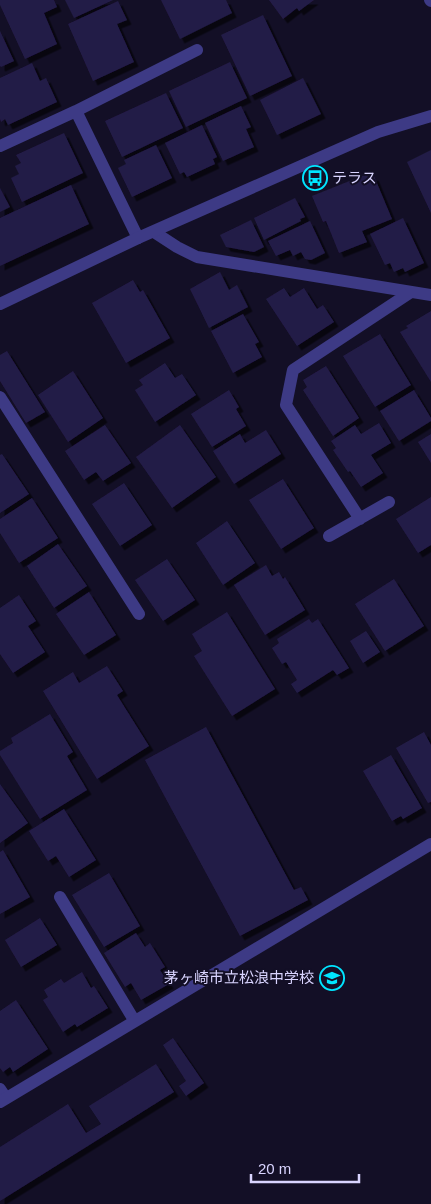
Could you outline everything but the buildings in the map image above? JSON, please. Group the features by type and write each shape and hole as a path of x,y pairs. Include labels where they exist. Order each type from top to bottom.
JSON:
{"street":[{"path":"0,146 76,111 197,50"},
{"path":"76,111 138,238"},
{"path":"0,304 138,238 378,132 431,116"},
{"path":"154,232 177,247 197,256 431,295"},
{"path":"360,519 286,405 293,370 411,292"},
{"path":"0,397 139,614"},
{"path":"329,536 389,502"},
{"path":"2,1096 431,844"},
{"path":"60,897 134,1020"}],"place":[{"name":"テラス","path":"315,178"},
{"name":"茅ヶ崎市立松浪中学校","path":"332,978"}]}
